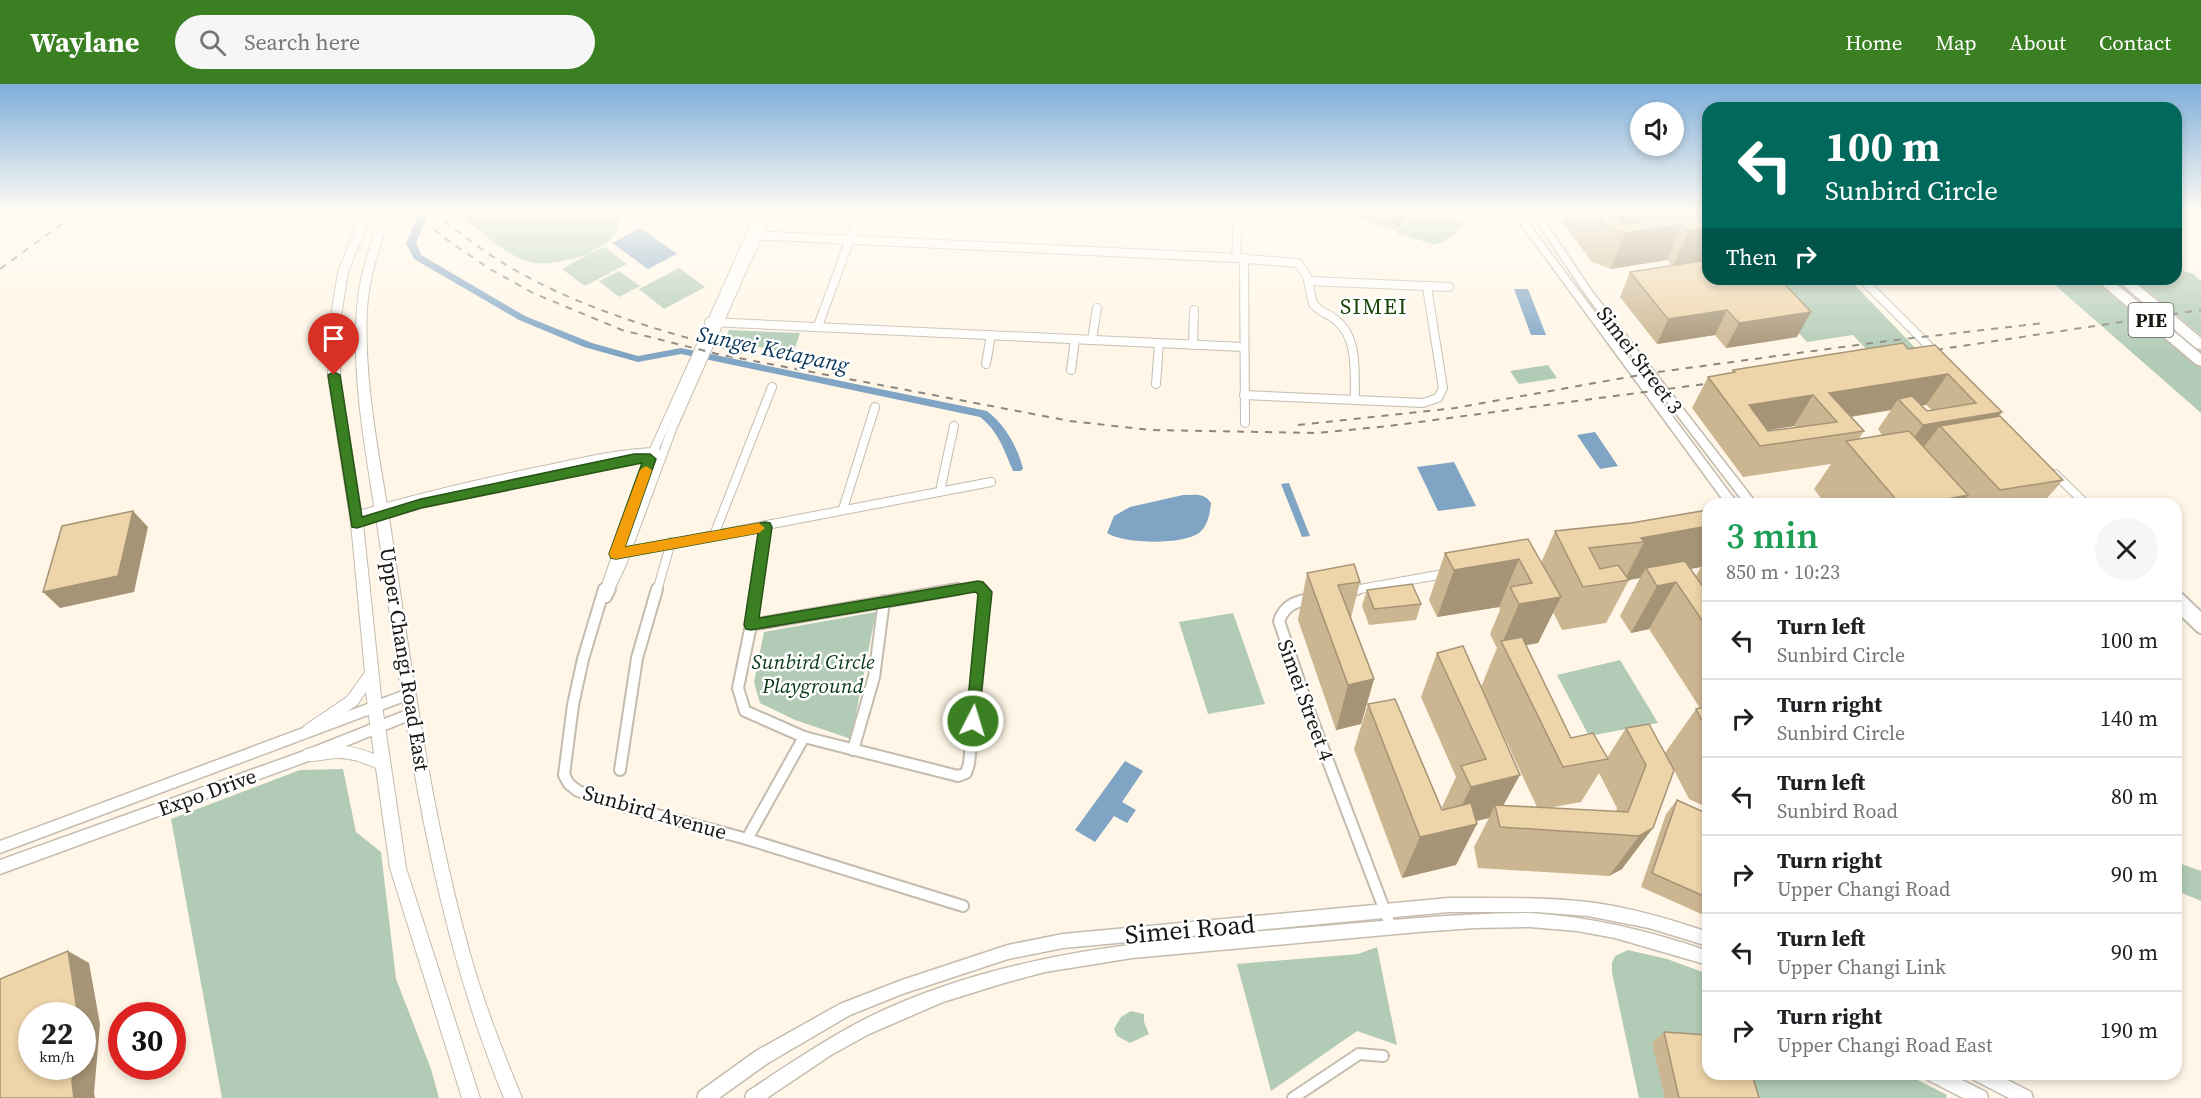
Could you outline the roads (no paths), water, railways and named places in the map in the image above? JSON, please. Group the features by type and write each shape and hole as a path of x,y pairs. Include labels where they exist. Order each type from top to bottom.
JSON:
{"highway":[{"name":"PIE","path":"2109,285 2201,361"},
{"name":"PIE","path":"2130,285 2201,345"}],"main road":[{"name":"Upper Changi Road East","path":"348,259 343,272 336,316 334,375 356,520 371,674 398,868 471,1098"},
{"name":"Upper Changi Road East","path":"370,259 362,306 361,364 408,694 452,922 486,1031 513,1098"},
{"name":"Simei Street 3","path":"1551,259 1728,498"},
{"name":"Simei Street 3","path":"1566,259 1591,296 1746,498"},
{"path":"309,730 352,701 371,674"},
{"name":"Expo Drive","path":"0,847 408,694"},
{"name":"Expo Drive","path":"0,867 309,755 412,713"},
{"path":"309,755 331,750 347,751 383,764"},
{"name":"Simei Road","path":"705,1098 762,1057 845,1009 902,987 1008,952 1080,939 1461,905 1589,909 1672,927 1702,937"},
{"name":"Simei Road","path":"753,1098 868,1026 903,1010 1012,974 1065,961 1169,946 1456,922 1557,922 1623,933 1702,956"},
{"path":"1946,1080 1980,1098"},
{"path":"1991,1080 2025,1098"}],"street":[{"name":"Sunbird Avenue","path":"743,259 696,362 656,456 622,549 606,580 601,605 582,659 573,705 564,775 569,784 578,791 609,802 747,839 963,906"},
{"path":"818,326 842,259"},
{"path":"1240,259 1245,423"},
{"path":"1255,259 1298,263 1305,267 1311,302 1337,320 1351,338 1355,400"},
{"path":"1309,281 1449,287"},
{"path":"1860,285 1941,362 1868,285"},
{"path":"1244,395 1423,403 1431,401 1442,394 1443,388 1427,286"},
{"path":"1092,340 1097,308"},
{"path":"1193,345 1194,310"},
{"path":"713,323 1243,346"},
{"path":"986,364 991,335"},
{"path":"1071,370 1076,339"},
{"path":"1156,384 1159,343"},
{"path":"714,535 771,387"},
{"path":"843,509 876,407"},
{"path":"940,491 954,426"},
{"path":"356,520 382,511 656,456"},
{"path":"2072,498 2045,468 2078,498"},
{"path":"622,549 673,543 765,527 843,509 991,482"},
{"path":"751,625 972,585 978,586 985,592 969,764 966,772 958,776 947,775 804,737 745,711 738,688 751,625 765,527"},
{"path":"620,770 637,658 673,543"},
{"name":"Simei Street 4","path":"1391,927 1309,711 1279,621 1282,610 1290,603 1455,572"},
{"path":"853,750 867,713 882,629 884,601"},
{"path":"2182,601 2201,619"},
{"path":"2182,610 2201,628"},
{"name":"Sunbird Avenue","path":"747,839 804,737"},
{"path":"1293,1098 1359,1054 1383,1056"}],"water":[{"path":"635,259 667,259 648,269"},
{"path":"1514,289 1528,289 1546,335 1531,335"},
{"path":"1595,432 1618,466 1600,469 1577,435"},
{"path":"1454,462 1476,506 1438,511 1417,467"},
{"path":"1289,483 1310,536 1302,537 1281,484"},
{"path":"1183,495 1202,496 1211,503 1209,515 1202,530 1191,537 1153,542 1115,537 1107,533 1114,516 1130,507"},
{"path":"1125,761 1143,771 1122,802 1136,810 1127,823 1114,816 1095,842 1075,830"}],"waterway":[{"name":"Sungei Ketapang","path":"421,259 522,318 588,345 638,359 681,351 983,414 995,424 1005,438 1013,453 1017,468"}],"railway":[{"path":"0,269 13,259"},
{"path":"476,259 533,293 622,330 717,354 1070,421 1150,430 1317,433 1389,426 1720,382"},
{"path":"498,259 560,293 620,317 743,353"},
{"path":"1922,352 2201,310"},
{"path":"1298,425 1455,408 1651,373 1887,341 2044,323"}],"district":[{"name":"SIMEI","path":"1374,306"}],"park label":[{"name":"Sunbird Circle Playground","path":"813,673"}]}
